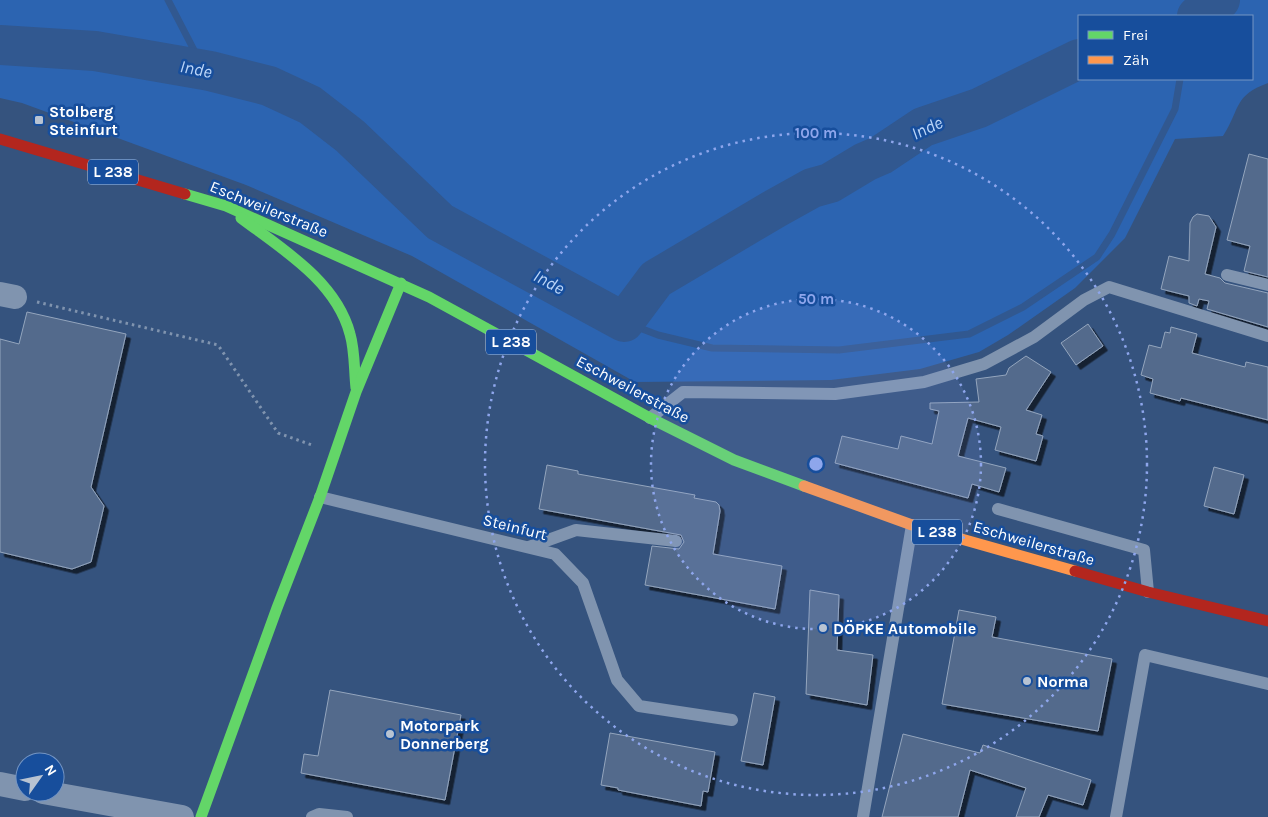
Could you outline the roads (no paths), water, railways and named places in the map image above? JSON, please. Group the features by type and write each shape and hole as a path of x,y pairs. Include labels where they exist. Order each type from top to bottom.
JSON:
{"main road":[{"name":"Eschweilerstraße","path":"0,139 226,206 401,283 650,418 734,460 912,525 1148,592 1268,621"},
{"path":"226,206 292,257 327,289 339,306 350,334 356,392"},
{"path":"201,817 277,608 320,498 356,392 401,283"}],"street":[{"path":"0,784 15,787"},
{"path":"65,796 182,817"}],"lane":[{"path":"1227,275 1268,285"},
{"path":"650,418 683,392 834,394 924,382 984,364 1034,337 1084,300 1109,287 1268,336"},
{"name":"Steinfurt","path":"320,498 555,554 583,583 617,680 639,706 732,720"},
{"path":"998,509 1144,550 1148,592"},
{"path":"863,817 912,525"},
{"path":"529,547 576,530 676,541"},
{"path":"1116,817 1146,656 1268,684"},
{"path":"312,817 324,814 347,817"}],"waterway":[{"path":"168,0 195,52 210,71"},
{"name":"Inde","path":"1198,15 1220,0"},
{"name":"Inde","path":"0,45 95,51 210,71 269,86 310,105 350,136 440,222 624,322 656,279 776,208 812,188 830,183 865,162 881,155 923,127 979,108 1078,59"},
{"path":"624,322 658,335 712,348 839,350 969,334 1023,307 1097,257 1112,234 1175,109 1180,80"}],"place":[{"name":"Stolberg Steinfurt","path":"39,120"},
{"name":"DÖPKE Automobile","path":"823,628"},
{"name":"Norma","path":"1027,681"},
{"name":"Motorpark Donnerberg","path":"390,734"}]}
